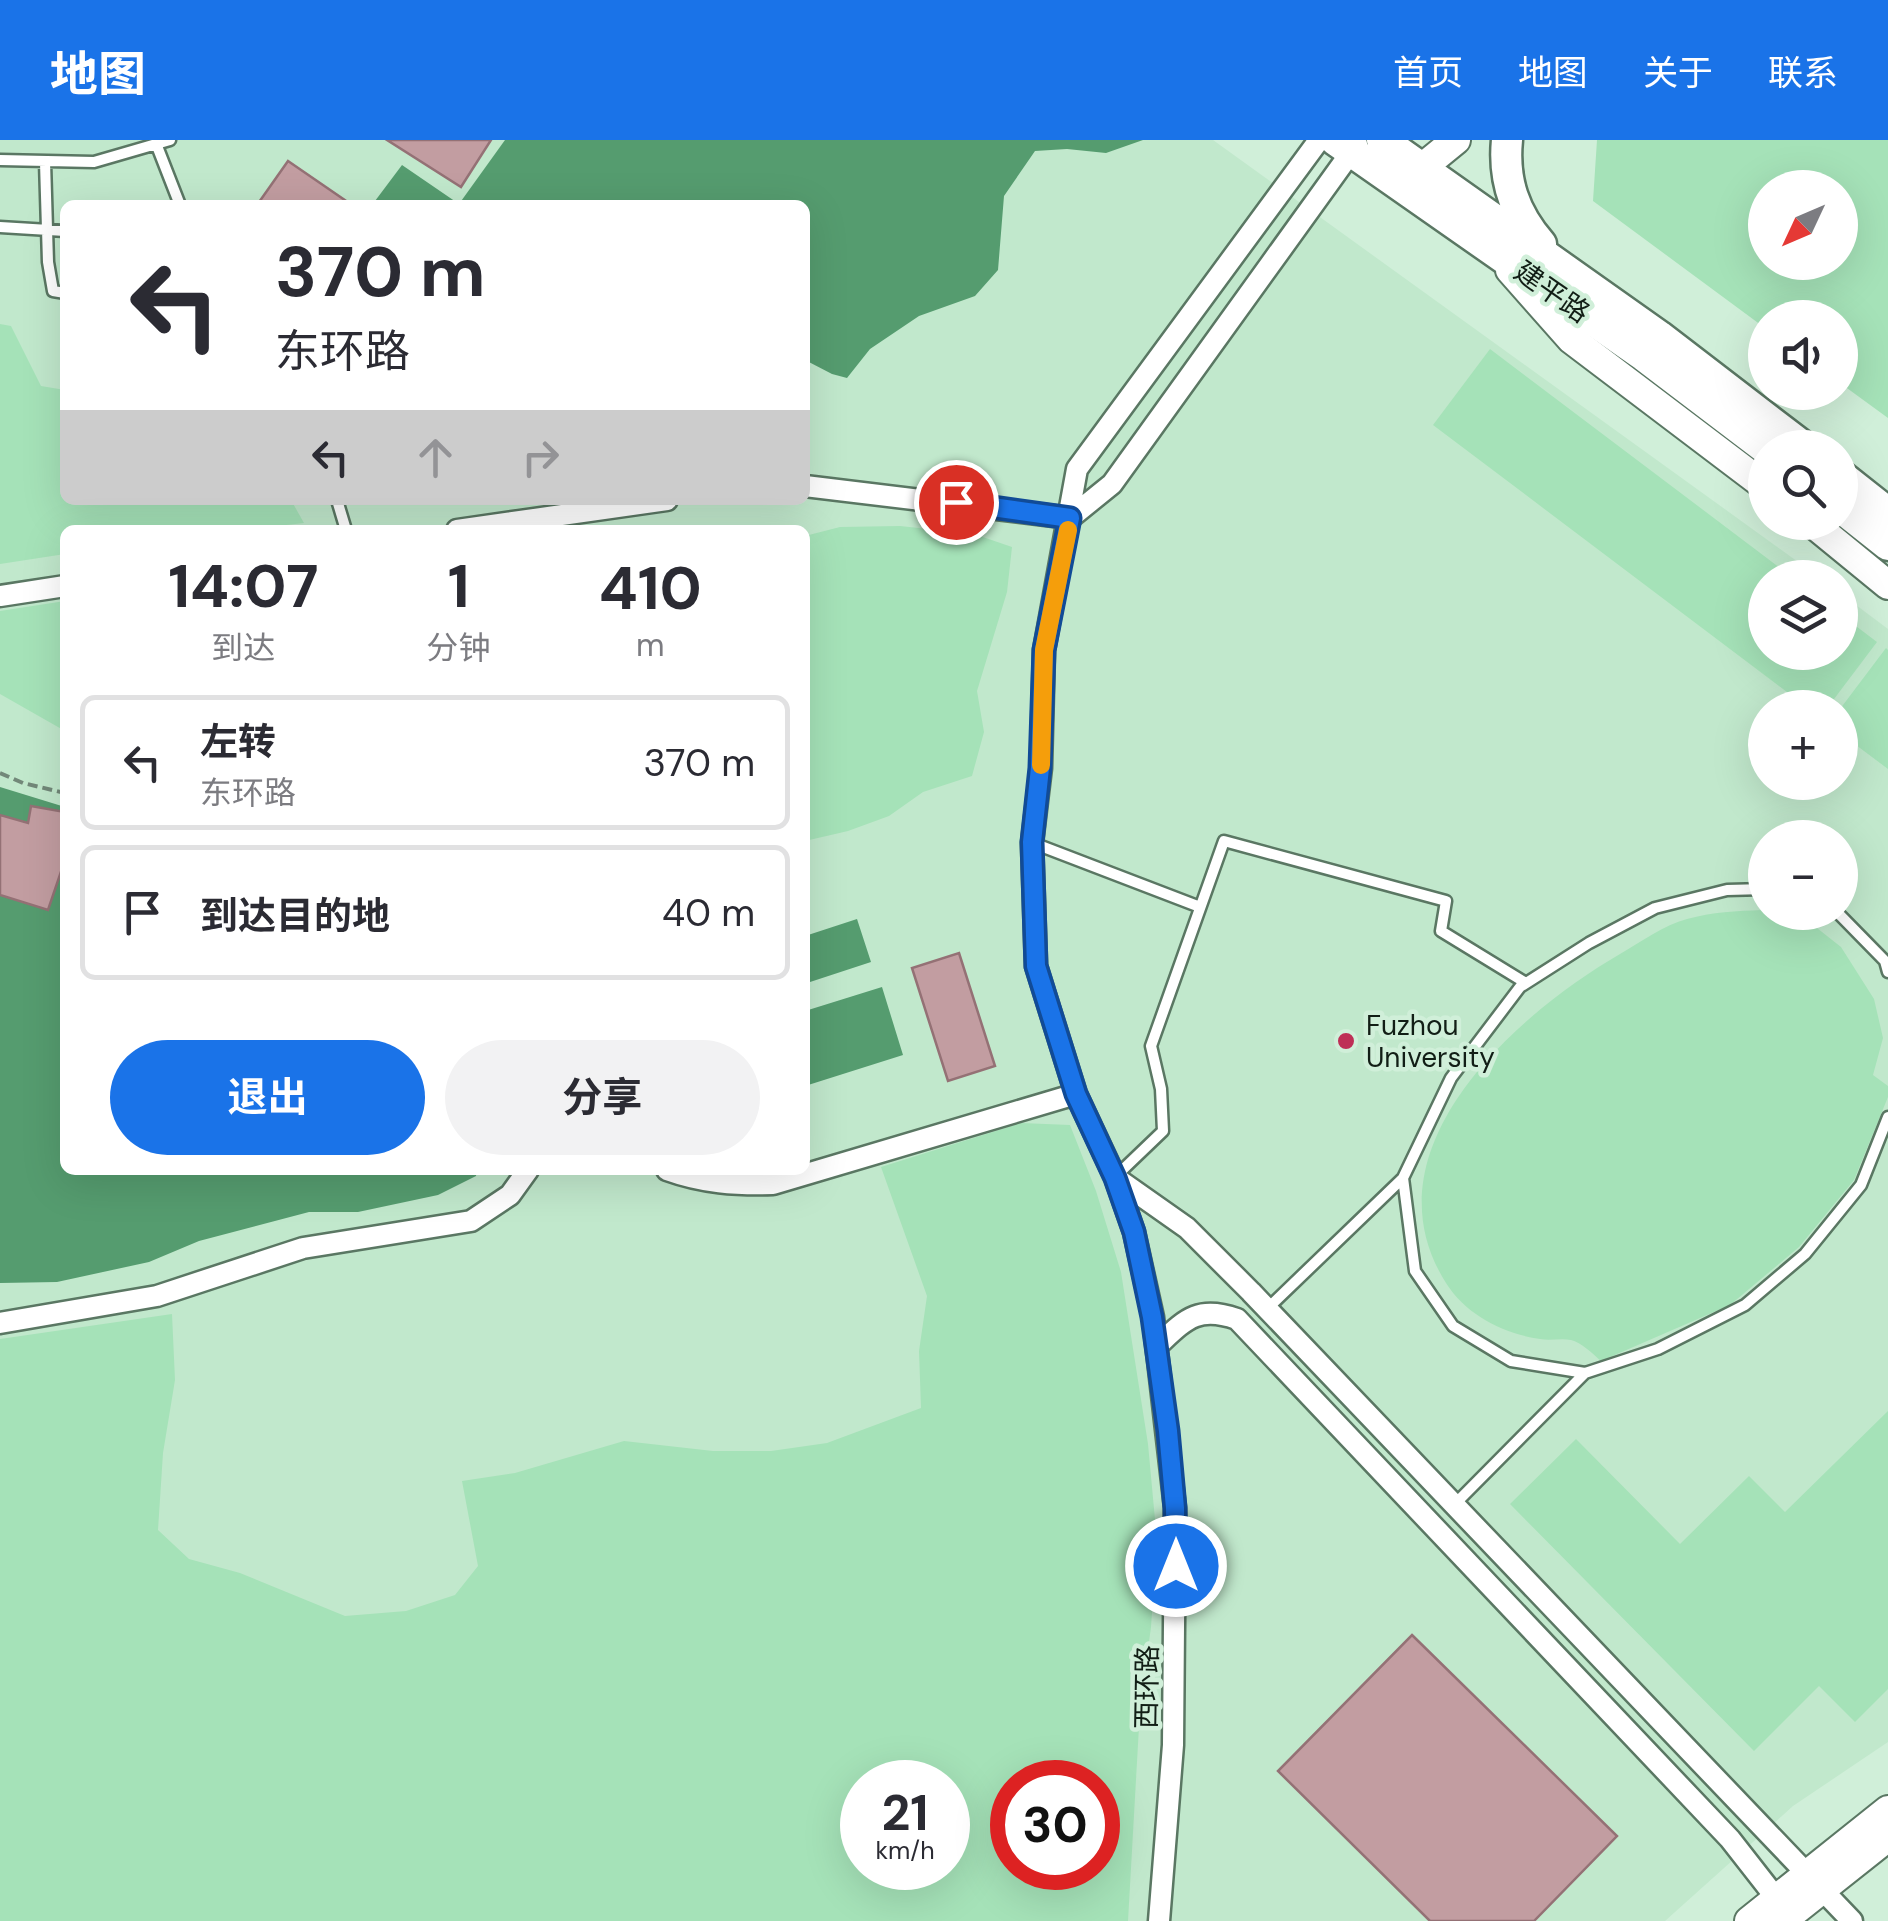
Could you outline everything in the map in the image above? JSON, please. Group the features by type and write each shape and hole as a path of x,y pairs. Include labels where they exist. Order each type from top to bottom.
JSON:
{"main road":[{"name":"建平路","path":"1382,140 1410,177 1492,250 1644,356 1748,435"},
{"path":"1508,140 1504,169 1513,200 1530,230 1563,268"},
{"name":"建平路","path":"1349,144 1563,268 1660,336 1781,430"},
{"path":"1858,487 1883,503"},
{"path":"1858,521 1888,546"}],"street":[{"name":"西环路","path":"1160,1921 1173,1744 1176,1542 1168,1431 1134,1232 1115,1178 1076,1094 1036,966 1032,842 1040,768 1044,650 1077,470 1320,140"},
{"path":"1410,177 1456,140"},
{"path":"810,487 1070,518 1112,484 1349,144"},
{"path":"1492,250 1571,339 1748,473"},
{"path":"492,525 632,505"},
{"path":"1833,540 1888,585"},
{"path":"0,596 60,587"},
{"path":"810,1173 1076,1094"},
{"path":"0,1323 157,1296 303,1248 470,1221 510,1195 524,1175"},
{"path":"682,1175 732,1186 773,1184 803,1175"},
{"path":"1115,1178 1188,1228 1852,1921"},
{"path":"1156,1346 1190,1316 1217,1312 1237,1318 1730,1840 1786,1914"},
{"path":"1749,1921 1786,1914 1888,1810"},
{"path":"1815,1882 1888,1837"}],"lane":[{"path":"0,160 94,162 170,140"},
{"path":"157,146 178,200"},
{"path":"44,162 53,291 60,292"},
{"path":"0,228 60,231"},
{"path":"1115,1178 1162,1131 1161,1089 1152,1046 1224,841 1446,901 1440,931 1526,984"},
{"path":"1032,842 1200,908"},
{"path":"1267,1309 1403,1178 1451,1078 1526,984 1655,908 1727,890 1748,889"},
{"path":"1855,930 1885,961 1888,972"},
{"path":"1455,1504 1585,1374 1658,1349 1746,1306 1806,1254 1861,1184 1888,1117"},
{"path":"1403,1178 1415,1271 1453,1326 1511,1361 1585,1374"},
{"path":"1227,1315 1251,1292"},
{"path":"1474,1569 1496,1546"}],"path":[{"path":"0,773 24,784 60,792"}],"shaded area":[{"name":"Fuzhou University","path":"0,140 1213,140 1748,526 1748,540 1768,540 1795,560 1748,560 1748,670 1858,670 1858,606 1888,629 1888,1742 1793,1806 1665,1921 0,1921"},
{"path":"505,140 1143,140 1106,153 1035,151 1004,196 998,270 975,296 919,316 870,349 847,378 810,363 810,200 462,200"},
{"path":"1597,140 1888,140 1888,418 1858,396 1858,300 1748,300 1748,315 1593,201"},
{"path":"402,165 453,200 376,200"},
{"path":"0,324 11,326 41,386 60,389 60,505 294,505 304,523 60,525 60,555 0,564"},
{"path":"1490,349 1769,560 1748,560 1748,663 1433,425"},
{"path":"900,526 974,534 1012,547 1007,592 977,691 984,732 972,776 923,792 889,816 810,840 810,535 840,527"},
{"path":"60,602 60,728 0,694 0,611"},
{"path":"1858,628 1877,642 1858,667"},
{"path":"1886,648 1888,769 1858,746 1858,690 1854,690"},
{"path":"1758,670 1856,670 1841,690 1784,690"},
{"path":"0,787 60,805 60,1175 476,1175 438,1195 358,1212 309,1212 199,1241 149,1262 57,1282 0,1283"},
{"path":"1748,911 1748,930 1819,930 1841,947 1874,999 1883,1038 1873,1075 1888,1086 1888,1097 1854,1180 1799,1247 1730,1305 1601,1361 1575,1341 1544,1340 1500,1328 1454,1294 1425,1233 1423,1184 1436,1137 1462,1091 1537,1012 1579,980 1670,925 1724,912"},
{"path":"857,919 871,962 810,982 810,934"},
{"path":"882,987 903,1055 810,1084 810,1009"},
{"path":"1021,1123 1070,1125 1121,1272 1148,1444 1157,1541 1140,1709 1128,1921 0,1921 0,1339 172,1314 175,1380 163,1453 158,1530 189,1559 240,1573 345,1616 406,1611 455,1595 478,1566 462,1481 515,1473 624,1441 713,1451 771,1451 827,1443 921,1408 919,1351 927,1296 881,1167"},
{"path":"1888,1411 1888,1689 1855,1722 1819,1686 1754,1751 1510,1504 1576,1439 1680,1544 1749,1476 1785,1512"}],"building":[{"path":"387,140 491,140 461,187"},
{"path":"288,161 345,200 261,200"},
{"path":"31,806 60,811 60,875 48,910 0,895 0,815 28,823"},
{"path":"959,953 995,1066 948,1081 912,968"},
{"path":"1412,1635 1617,1836 1534,1921 1430,1921 1278,1771"}],"slow traffic":[{"path":"1041,765 1044,650 1068,530"}],"place":[{"name":"Fuzhou University","path":"1346,1041"}],"route":[{"path":"956,502 1070,518 1044,650 1040,768 1032,842 1036,966 1076,1094 1115,1178 1134,1232 1152,1317 1168,1431 1176,1566"}]}
